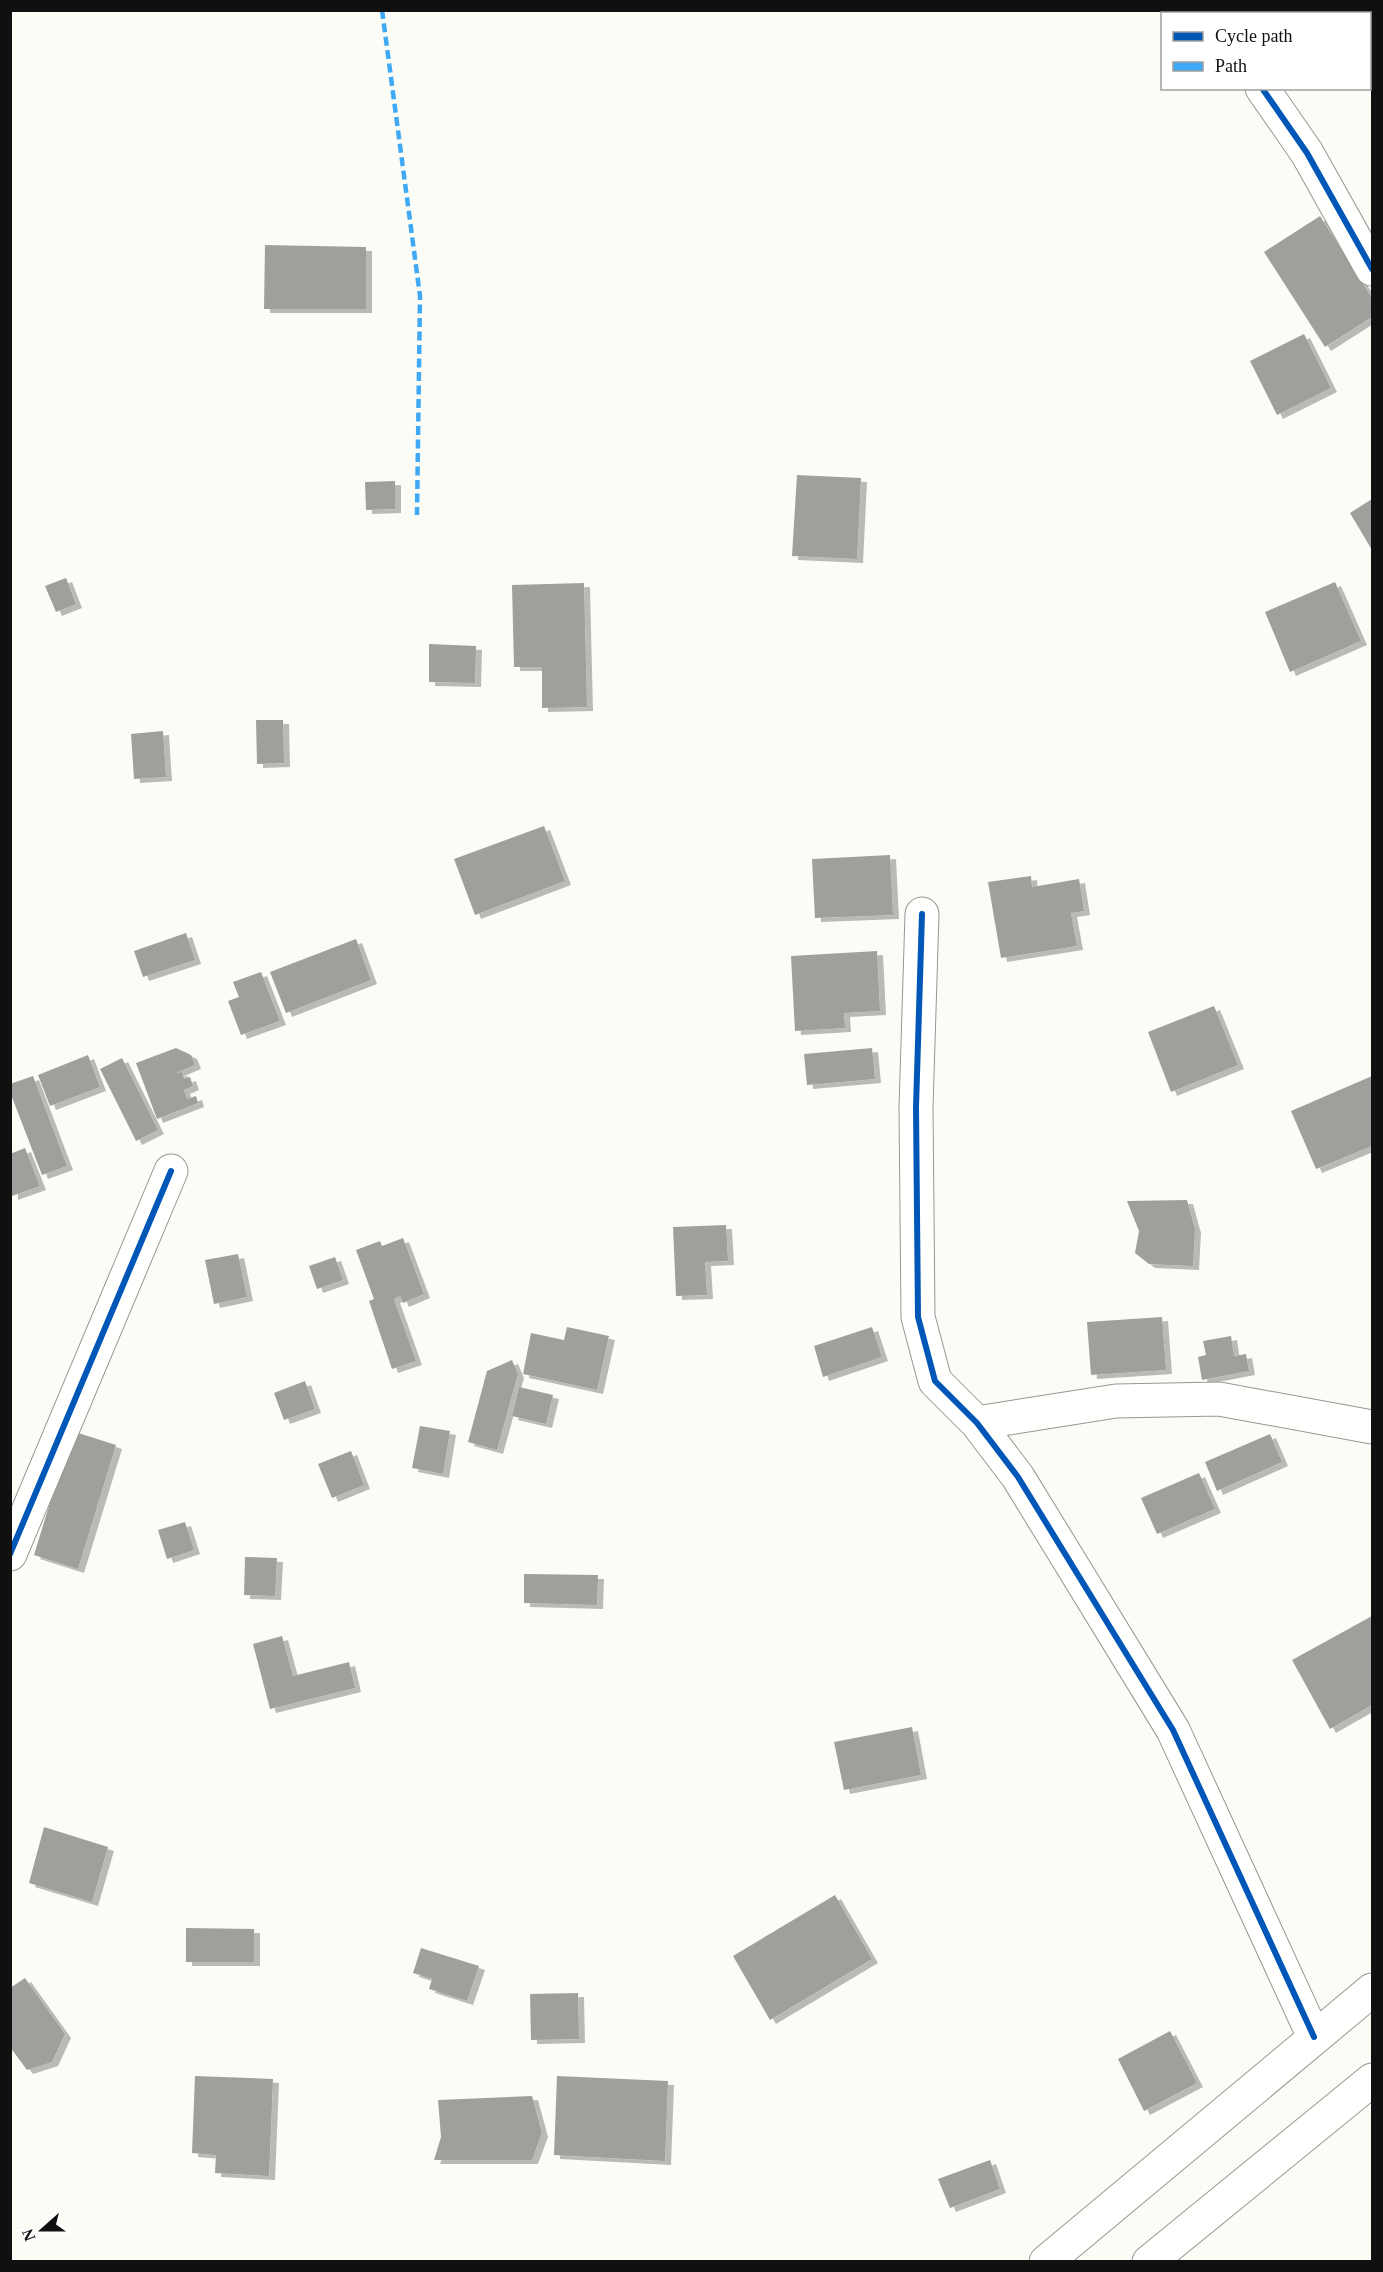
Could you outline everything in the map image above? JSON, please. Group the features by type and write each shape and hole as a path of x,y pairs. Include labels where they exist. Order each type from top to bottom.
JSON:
{"street":[{"path":"1263,90 1307,153 1372,269"},
{"path":"922,914 916,1107 918,1317 935,1381 977,1422 1018,1477 1173,1730 1314,2037"},
{"path":"10,1554 171,1171"},
{"path":"977,1422 1116,1401 1219,1399 1372,1427"},
{"path":"1046,2262 1372,1990"},
{"path":"1149,2262 1372,2080"}],"building":[{"path":"1320,216 1372,298 1372,317 1325,347 1264,252"},
{"path":"265,245 366,247 366,309 264,309"},
{"path":"1304,334 1331,388 1277,415 1250,361"},
{"path":"797,475 861,478 857,559 792,556"},
{"path":"395,481 395,509 366,510 365,482"},
{"path":"1372,499 1372,550 1350,513"},
{"path":"66,578 76,604 56,612 45,586"},
{"path":"1335,582 1361,641 1290,672 1265,612"},
{"path":"584,583 587,707 542,708 542,667 514,667 512,585"},
{"path":"429,644 476,646 475,683 429,682"},
{"path":"256,720 283,720 284,763 257,764"},
{"path":"163,731 166,777 134,779 131,734"},
{"path":"544,826 565,881 475,915 454,859"},
{"path":"890,855 893,915 815,918 812,859"},
{"path":"1031,876 1032,887 1079,879 1084,911 1071,913 1077,946 1001,958 988,882"},
{"path":"186,933 195,960 143,977 134,951"},
{"path":"356,939 371,980 286,1013 270,972"},
{"path":"877,951 880,1011 844,1013 845,1028 795,1031 791,956"},
{"path":"261,972 280,1021 241,1035 228,1001 239,997 233,982"},
{"path":"1214,1006 1238,1065 1171,1092 1148,1032"},
{"path":"176,1048 191,1055 195,1065 176,1073 182,1072 184,1079 190,1077 193,1086 184,1090 187,1099 196,1096 198,1103 157,1119 136,1063"},
{"path":"872,1048 875,1079 807,1085 804,1054"},
{"path":"88,1055 100,1087 50,1106 38,1075"},
{"path":"122,1058 158,1130 136,1141 100,1069"},
{"path":"33,1076 67,1166 42,1175 10,1092 10,1084"},
{"path":"1372,1076 1372,1146 1316,1169 1291,1111"},
{"path":"25,1148 40,1186 12,1196 10,1154"},
{"path":"1187,1200 1195,1229 1193,1266 1149,1264 1135,1253 1139,1231 1127,1201"},
{"path":"726,1225 728,1261 705,1262 707,1295 676,1296 673,1227"},
{"path":"403,1238 424,1294 403,1303 400,1296 394,1299 416,1361 392,1369 369,1301 374,1299 356,1250 380,1241 382,1246"},
{"path":"238,1254 247,1297 214,1304 205,1260"},
{"path":"335,1257 343,1280 317,1289 309,1266"},
{"path":"1162,1317 1166,1370 1091,1375 1087,1322"},
{"path":"567,1327 609,1336 597,1390 523,1374 531,1333 564,1340"},
{"path":"872,1327 882,1357 823,1377 814,1346"},
{"path":"1231,1336 1234,1356 1246,1354 1249,1371 1202,1380 1198,1357 1206,1355 1203,1341"},
{"path":"512,1360 518,1374 497,1450 468,1442 487,1371"},
{"path":"305,1381 315,1409 284,1420 274,1393"},
{"path":"519,1387 553,1395 546,1424 512,1416"},
{"path":"420,1426 450,1431 443,1474 412,1468"},
{"path":"72,1431 116,1445 78,1569 34,1555"},
{"path":"1270,1434 1282,1462 1217,1491 1205,1462"},
{"path":"351,1451 364,1485 332,1498 318,1464"},
{"path":"1199,1473 1215,1509 1157,1534 1141,1498"},
{"path":"185,1522 194,1550 167,1559 158,1530"},
{"path":"245,1557 277,1558 275,1596 244,1595"},
{"path":"524,1574 598,1575 597,1605 524,1603"},
{"path":"1372,1616 1372,1705 1330,1729 1292,1660"},
{"path":"282,1636 293,1676 349,1662 355,1688 270,1709 253,1644"},
{"path":"912,1727 921,1775 844,1790 834,1742"},
{"path":"44,1827 108,1847 92,1902 29,1883"},
{"path":"835,1895 872,1959 770,2020 733,1956"},
{"path":"186,1928 254,1929 254,1962 186,1962"},
{"path":"421,1948 479,1966 467,2001 429,1989 432,1979 413,1973"},
{"path":"25,1978 65,2034 52,2062 27,2070 10,2047 10,1988"},
{"path":"578,1993 579,2039 531,2040 530,1994"},
{"path":"1170,2031 1197,2083 1144,2111 1118,2059"},
{"path":"195,2076 273,2079 269,2176 215,2173 216,2155 192,2153"},
{"path":"557,2076 668,2081 665,2161 554,2155"},
{"path":"532,2096 542,2133 532,2160 434,2160 441,2137 438,2100"},
{"path":"990,2160 1000,2189 950,2208 938,2179"}],"marked path":[{"path":"382,10 420,296 417,515"}],"cycle path":[{"path":"1263,90 1307,153 1372,269"},
{"path":"922,914 916,1107 918,1317 935,1381 977,1423 1018,1477 1173,1730 1314,2037"},
{"path":"10,1554 171,1171"}]}
